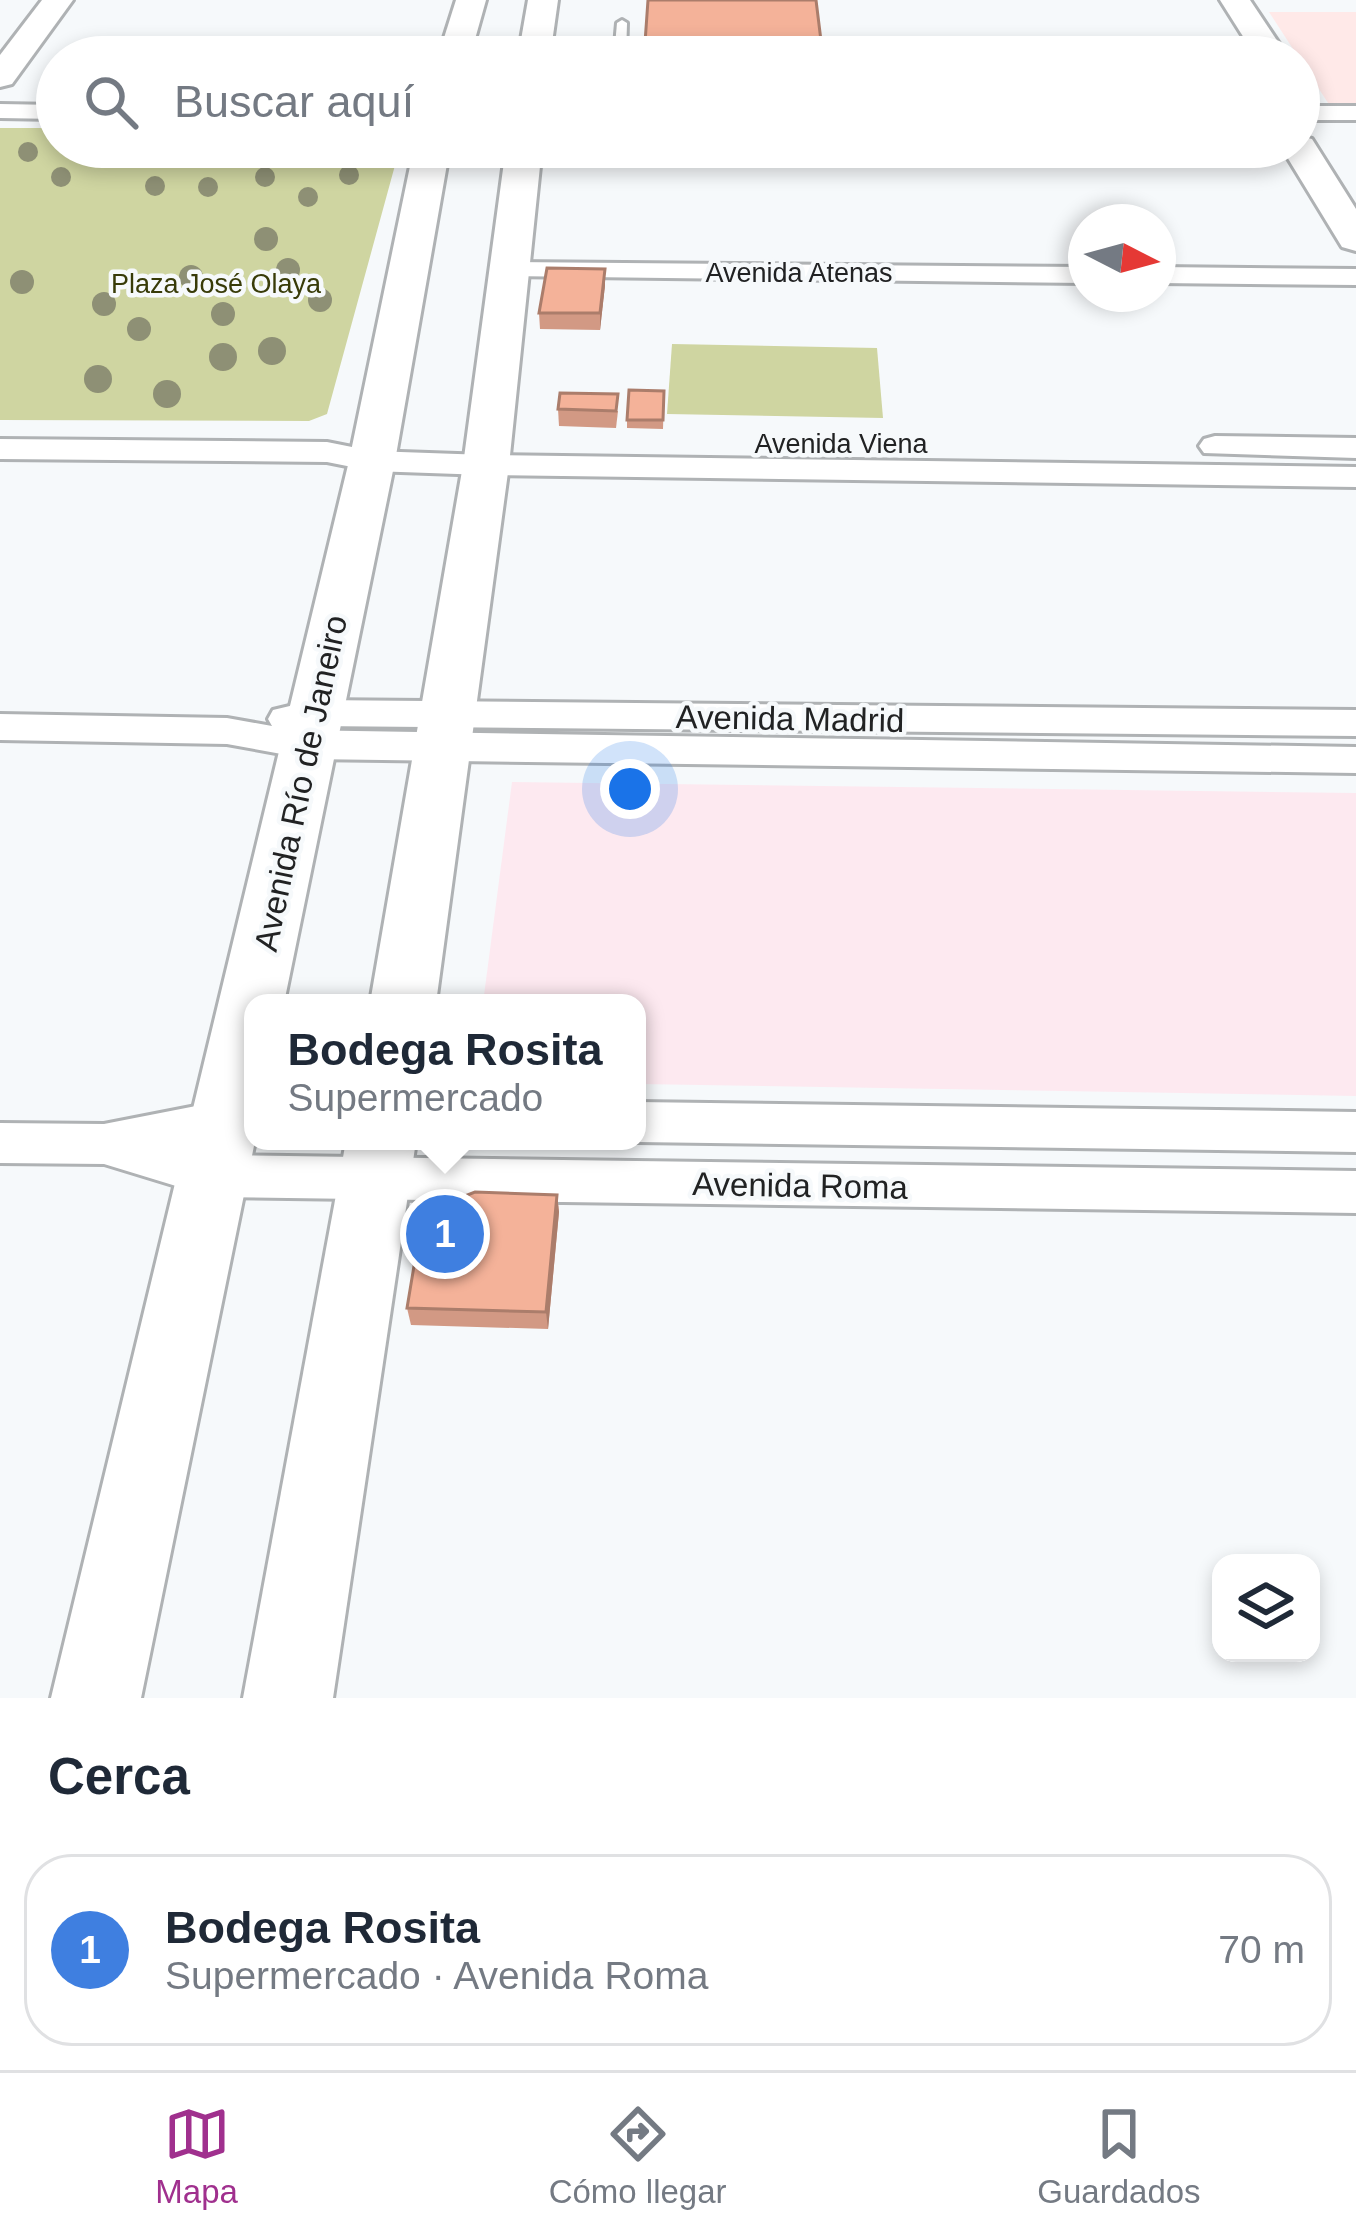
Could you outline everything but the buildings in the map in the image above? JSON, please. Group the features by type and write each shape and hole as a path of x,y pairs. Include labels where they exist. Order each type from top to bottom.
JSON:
{"street":[{"path":"0,29 22,0"},
{"path":"0,76 58,0"},
{"path":"460,36 470,0"},
{"path":"538,36 544,0"},
{"path":"1207,0 1230,36"},
{"path":"1235,0 1258,36"},
{"path":"0,111 36,112"},
{"path":"1320,118 1356,113"},
{"path":"1320,123 1356,127"},
{"path":"1320,143 1356,190"},
{"path":"1320,159 1356,239"},
{"name":"Avenida Río de Janeiro","path":"259,994 312,730 358,452 427,168"},
{"path":"404,994 487,453 522,168"},
{"name":"Avenida Atenas","path":"513,261 1068,256"},
{"path":"1176,256 1356,258"},
{"name":"Avenida Atenas","path":"513,261 1068,275"},
{"path":"1176,275 1356,277"},
{"name":"Avenida Viena","path":"0,448 487,453 1356,448"},
{"name":"Avenida Viena","path":"487,453 1356,478"},
{"name":"Avenida Madrid","path":"0,727 446,731 1356,723"},
{"name":"Avenida Madrid","path":"446,731 1356,760"},
{"name":"Avenida Río de Janeiro","path":"96,1698 244,1068"},
{"name":"Avenida Roma","path":"646,1122 1356,1132"},
{"name":"Avenida Roma","path":"0,1143 104,1144 230,1137"},
{"name":"Avenida Roma","path":"313,1150 377,1160 1356,1192"},
{"path":"288,1698 377,1160"}],"lane":[{"path":"621,36 622,23"}],"shaded area":[{"path":"1269,12 1356,12 1356,106 1330,106 1320,91 1320,36 1285,36"},
{"path":"512,782 1356,793 1356,1096 646,1084 646,994 484,994"}],"green space":[{"name":"Plaza José Olaya","path":"0,128 36,128 36,168 394,168 327,414 309,421 0,420"},
{"path":"672,344 877,348 883,418 667,414"}],"place":[{"name":"Bodega Rosita","path":"445,1234"}]}
